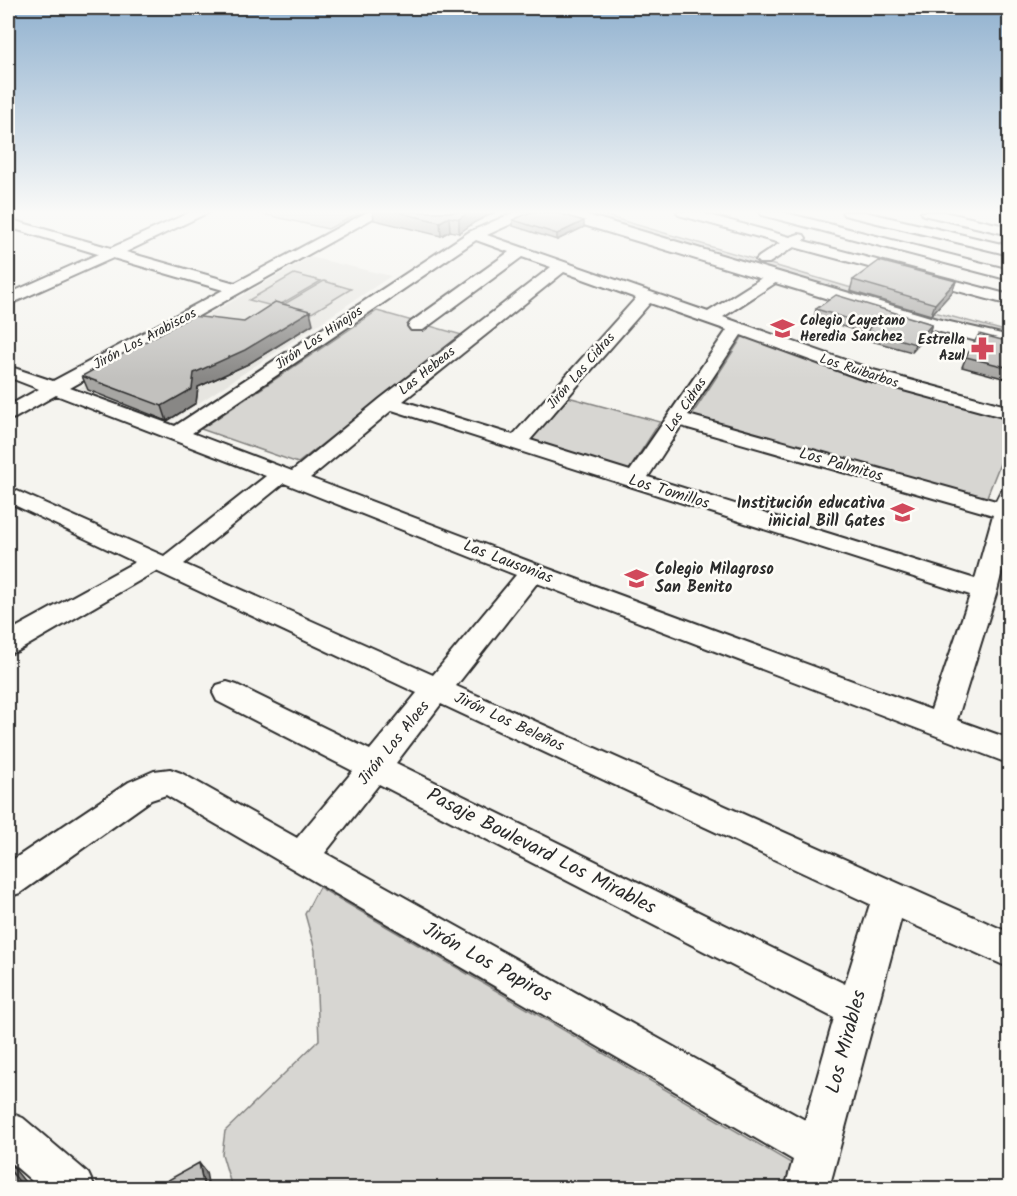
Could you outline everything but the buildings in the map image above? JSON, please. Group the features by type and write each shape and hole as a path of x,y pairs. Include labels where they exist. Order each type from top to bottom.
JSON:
{"main road":[{"path":"744,268 932,324 1010,344"},
{"path":"791,268 1010,330"}],"street":[{"path":"8,300 78,268"},
{"path":"162,268 237,289"},
{"name":"Jirón Los Arabiscos","path":"8,414 276,268"},
{"name":"Jirón Los Hinojos","path":"177,434 425,268"},
{"path":"417,326 497,268"},
{"name":"Las Hebeas","path":"161,564 289,477 560,268"},
{"name":"Los Ruibarbos","path":"563,268 903,385 1010,413"},
{"path":"886,268 1010,300"},
{"path":"982,268 1010,275"},
{"path":"709,319 774,277"},
{"name":"Jirón Las Cidras","path":"516,444 646,297"},
{"name":"Las Cidras","path":"634,481 737,328"},
{"name":"Las Lausonias","path":"8,371 1010,752"},
{"name":"Los Tomillos","path":"388,402 984,591"},
{"name":"Los Palmitos","path":"677,418 1007,504"},
{"name":"Jirón Los Beleños","path":"8,494 1010,951"},
{"path":"941,725 984,591 1007,504"},
{"path":"8,644 161,564"},
{"name":"Jirón Los Aloes","path":"301,858 532,572"},
{"name":"Pasaje Boulevard Los Mirables","path":"227,693 855,1009"},
{"name":"Jirón Los Papiros","path":"8,882 154,784 170,782 818,1150"},
{"name":"Los Mirables","path":"807,1188 855,1009 890,896"},
{"path":"8,1133 73,1188"}],"shaded area":[{"path":"291,268 356,268 391,276 170,422 79,388"},
{"path":"758,268 783,268 1009,332 1009,339 916,315"},
{"path":"294,274 321,281 276,307 249,300"},
{"path":"324,281 351,289 310,314 281,306"},
{"path":"377,311 462,335 298,463 201,429"},
{"path":"743,336 875,380 1009,419 1009,441 986,499 691,416"},
{"path":"568,397 660,422 627,473 528,443"},
{"path":"319,887 796,1166 788,1188 232,1188 222,1154 225,1131 319,1040 315,950 305,914"}],"place":[{"name":"Colegio Cayetano Heredia Sanchez","path":"782,329"},
{"name":"Estrella Azul","path":"983,348"},
{"name":"Institución educativa inicial Bill Gates","path":"903,512"},
{"name":"Colegio Milagroso San Benito","path":"637,578"}]}
